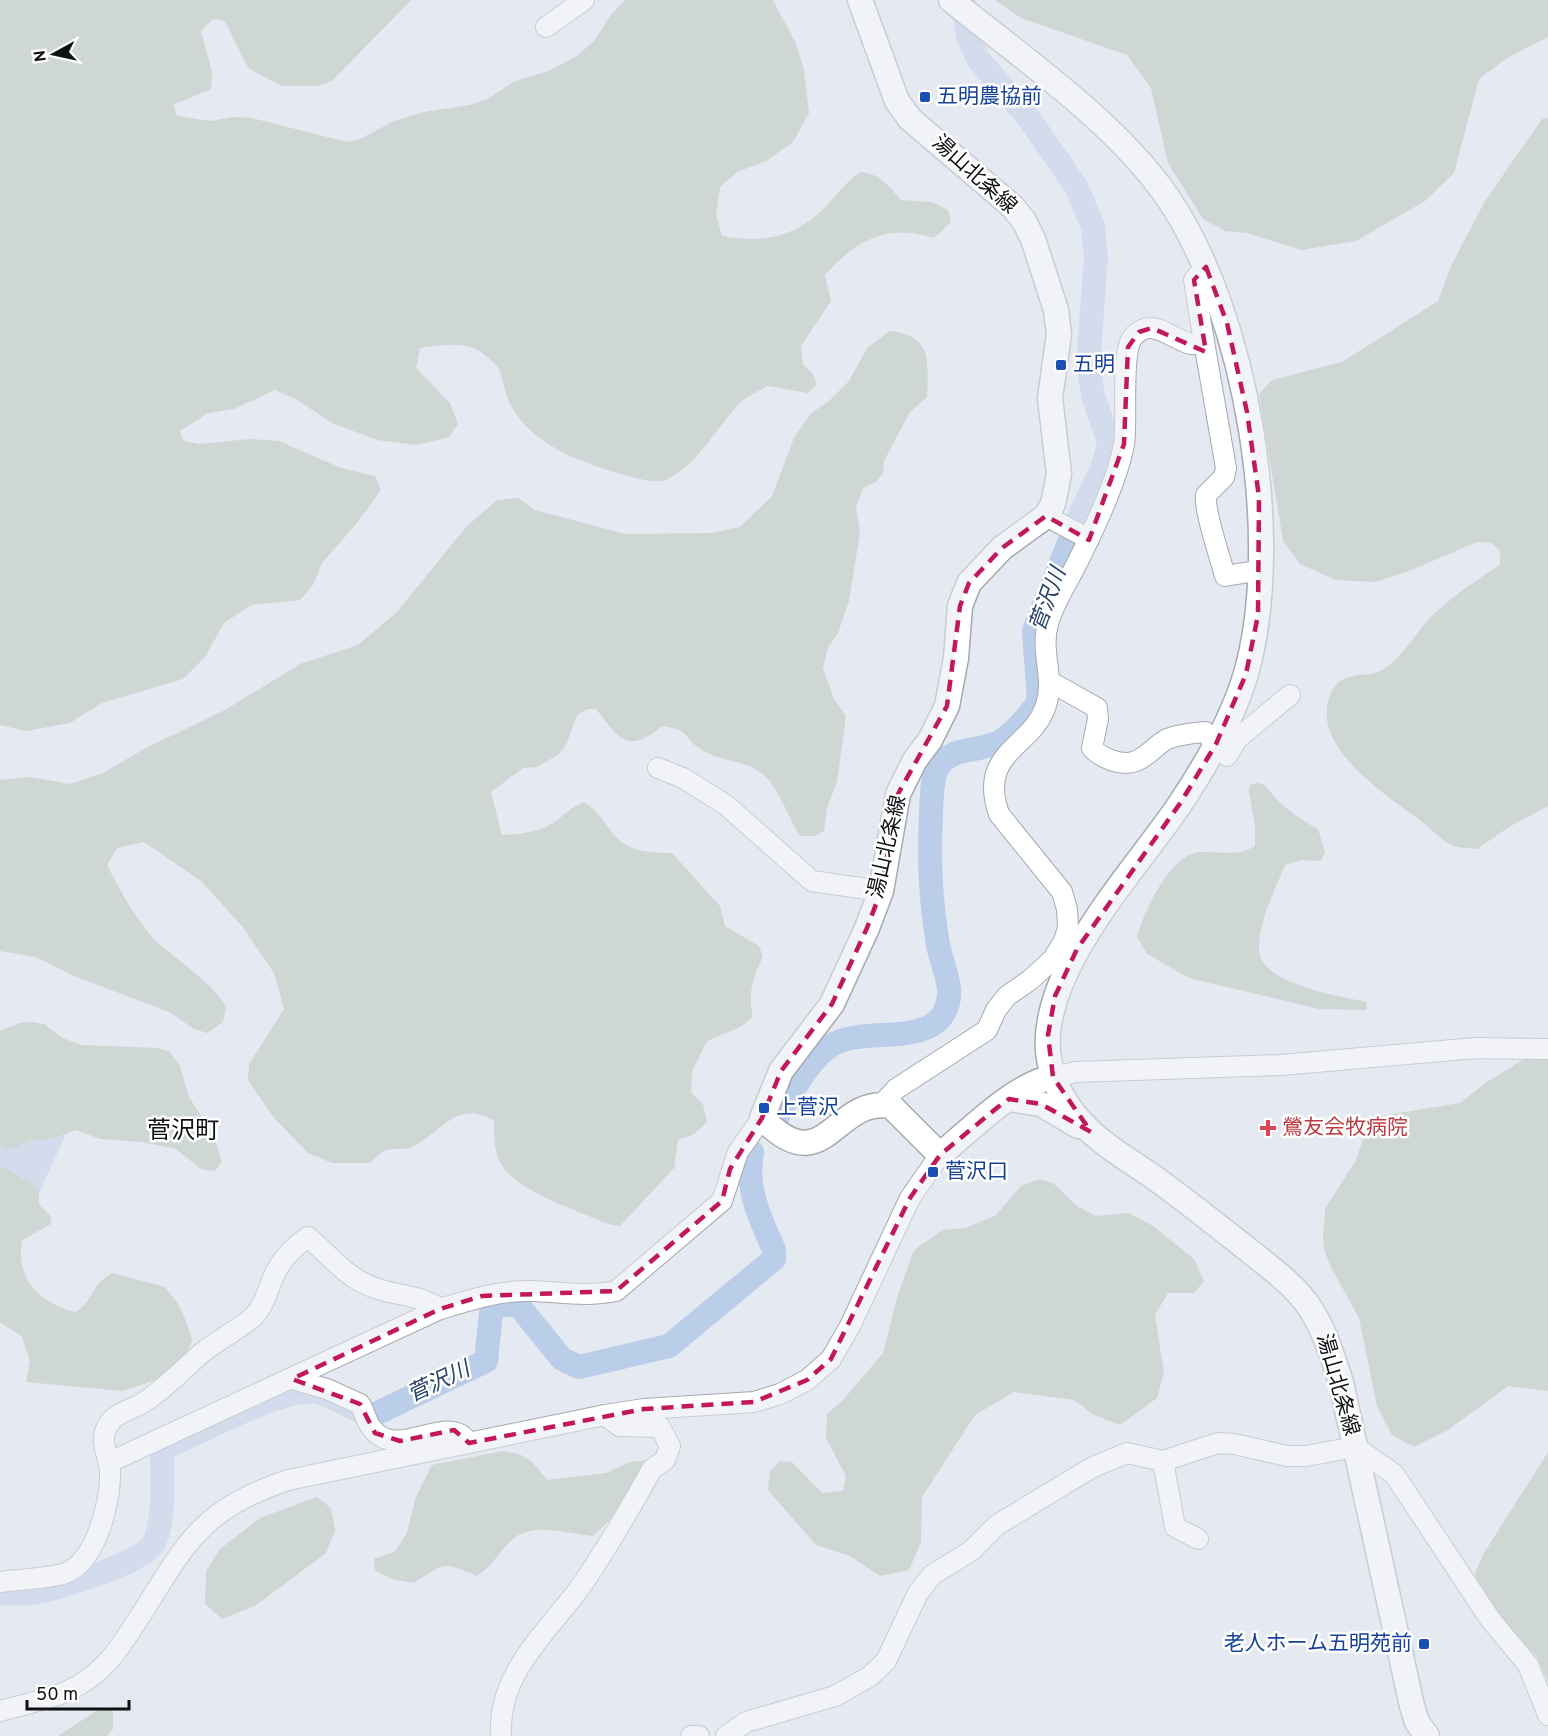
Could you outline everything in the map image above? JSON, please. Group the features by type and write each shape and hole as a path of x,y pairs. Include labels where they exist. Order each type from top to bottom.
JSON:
{"main road":[{"name":"湯山北条線","path":"762,1118 781,1071 832,1004 848,972 880,891 898,794 915,760 935,732 947,706 956,658 960,606 969,583 1002,548 1054,521 1053,504 1059,474 1050,398 1059,334 1056,310 1033,239 1024,221 1013,207 910,119 897,101 860,0"},
{"name":"湯山北条線","path":"951,0 1112,132 1169,198 1206,267 1227,323 1247,412 1259,497 1262,570 1258,615 1246,674 1236,703 1216,744 1181,802 1077,950 1054,996 1048,1035 1053,1077 1070,1108 1091,1132"},
{"path":"762,1118 779,1136 800,1144 816,1140 866,1108 882,1104 891,1106 899,1112 940,1155 1009,1099 1038,1079 1053,1077"},
{"name":"湯山北条線","path":"1009,1099 1041,1104 1091,1132 1192,1205 1286,1281 1309,1306 1331,1352 1355,1447 1412,1706 1417,1722 1427,1736"}],"street":[{"path":"546,27 584,0"},
{"path":"1206,267 1194,280 1226,468 1224,477 1206,495 1207,514 1212,522 1225,576 1262,570"},
{"path":"882,1104 896,1089 987,1030 996,1010 1007,996 1030,980 1053,959 1064,941 1068,928 1067,909 1062,892 999,814 994,787 1002,761 1039,721 1046,707 1049,681 1045,641 1048,624 1124,444 1128,347 1132,338 1139,332 1152,328 1164,329 1191,344 1204,342"},
{"path":"1054,521 1085,538"},
{"path":"1049,681 1096,708 1098,719 1092,748 1109,760 1136,762 1156,746 1185,733 1205,732 1227,756 1237,739 1290,695"},
{"path":"658,768 683,777 726,805 812,881 880,891"},
{"path":"1053,1077 1076,1072 1281,1065 1476,1048 1548,1049"},
{"path":"110,1462 440,1310 482,1296 521,1292 579,1294 616,1291 722,1201 738,1152 762,1118"},
{"path":"0,1711 59,1694 96,1674 118,1649 186,1544 201,1526 235,1501 288,1480 605,1415 644,1409 754,1402 780,1395 807,1380 831,1359 850,1326 910,1198 940,1155"},
{"path":"0,1582 56,1575 75,1568 87,1554 104,1517 110,1479 110,1462 104,1448 107,1426 117,1414 143,1403 203,1353 253,1316 267,1298 283,1258 308,1237 354,1278 367,1286 431,1302 440,1310"},
{"path":"292,1379 327,1389 360,1404 375,1433 386,1440 400,1441 454,1430 462,1434 469,1443"},
{"path":"501,1736 504,1699 524,1656 573,1598 651,1469 664,1460 670,1446 660,1427 620,1426 605,1415"},
{"path":"726,1736 746,1722 835,1696 869,1677 886,1661 918,1593 932,1575 971,1551 998,1525 1093,1467 1127,1453 1163,1461 1218,1443 1234,1444 1287,1456 1306,1456 1355,1447 1394,1474 1490,1619 1527,1665 1548,1715"},
{"path":"1163,1461 1175,1527 1198,1539"},
{"path":"691,1736 699,1736"}],"highlighted area":[{"path":"1206,267 1227,323 1247,412 1259,497 1258,615 1246,674 1216,744 1181,802 1077,949 1055,996 1048,1035 1053,1077 1091,1132 1041,1104 1009,1099 998,1107 940,1155 910,1198 831,1359 807,1380 754,1402 644,1409 469,1443 454,1430 400,1441 375,1433 360,1404 292,1379 440,1309 482,1296 616,1291 722,1201 730,1169 762,1118 781,1071 832,1004 867,928 881,891 898,794 947,706 960,606 969,583 1002,548 1046,516 1089,540 1124,444 1128,347 1139,332 1152,328 1206,352 1194,280"}],"green space":[{"path":"0,0 411,0 333,80 319,86 282,86 248,68 225,21 213,19 201,31 212,72 211,89 173,105 177,116 211,121 233,117 252,118 347,142 358,140 394,121 424,112 470,105 489,98 515,81 548,71 577,56 595,40 610,16 625,0 773,0 796,44 804,70 809,113 793,142 766,161 737,172 720,187 716,214 722,236 744,239 766,238 796,229 814,218 860,172 878,178 888,185 901,200 932,202 948,210 951,222 934,238 917,234 887,234 873,238 848,252 825,275 831,301 801,346 803,364 812,373 817,384 808,393 767,386 750,396 731,413 699,454 679,472 663,481 643,480 586,463 540,439 516,414 508,399 499,369 476,349 460,345 420,348 416,368 450,403 458,424 449,437 417,445 377,440 332,423 296,399 275,390 234,409 208,413 180,431 183,441 201,444 249,439 279,441 341,468 375,476 381,490 357,523 322,563 313,585 300,600 251,605 224,623 205,657 183,679 102,703 70,723 26,731 0,725"},
{"path":"995,0 1548,0 1548,37 1507,58 1479,79 1454,173 1425,201 1356,241 1301,250 1247,233 1225,231 1203,219 1168,163 1151,88 1127,55 1021,18"},
{"path":"1548,118 1548,806 1509,827 1477,849 1463,848 1454,846 1441,838 1356,769 1342,753 1332,735 1327,717 1329,698 1333,688 1346,678 1375,673 1389,665 1436,612 1462,590 1500,565 1500,551 1492,543 1477,542 1409,571 1375,582 1336,580 1300,564 1283,541 1259,394 1272,380 1342,362 1438,301 1451,266 1485,201 1542,119"},
{"path":"890,331 914,338 921,345 927,362 927,397 910,412 884,461 883,473 876,482 863,488 856,507 860,533 849,601 838,633 828,648 823,668 834,699 846,716 837,782 827,808 824,831 815,836 800,836 776,790 757,770 710,754 697,747 684,733 672,728 662,726 640,740 624,739 611,728 596,709 587,709 577,715 567,743 559,754 537,767 523,768 491,792 502,835 541,829 584,802 598,813 615,836 627,845 649,852 672,853 720,906 725,926 759,946 763,957 752,986 753,1017 740,1027 707,1041 692,1071 691,1092 703,1104 707,1122 694,1134 678,1140 674,1168 620,1226 608,1224 564,1206 519,1182 500,1162 495,1142 494,1121 481,1115 470,1113 460,1115 412,1147 384,1151 369,1163 332,1163 308,1153 274,1118 248,1080 249,1064 284,1009 274,973 242,926 201,881 144,842 117,848 107,865 128,904 148,932 220,997 226,1007 223,1022 207,1033 194,1029 171,1013 72,975 36,957 0,951 0,780 29,777 70,784 103,773 146,748 225,710 300,664 358,645 397,612 466,527 497,500 519,498 535,510 625,534 711,533 740,527 772,496 794,438 810,414 829,401 849,381 867,348"},
{"path":"1258,783 1265,785 1289,810 1318,829 1325,852 1321,861 1302,860 1285,865 1268,905 1262,927 1259,948 1262,960 1272,971 1285,979 1320,992 1366,1002 1367,1010 1319,1009 1189,978 1147,954 1137,937 1152,899 1179,862 1190,855 1201,852 1235,852 1255,846 1255,827 1249,791 1250,785"},
{"path":"19,1023 44,1024 63,1038 81,1045 158,1048 170,1052 180,1066 189,1097 213,1134 222,1162 215,1171 201,1169 176,1149 141,1142 100,1139 76,1130 49,1140 29,1141 18,1149 5,1149 0,1145 0,1031"},
{"path":"1548,1054 1548,1391 1508,1386 1448,1430 1414,1447 1392,1435 1377,1406 1359,1318 1325,1253 1323,1239 1325,1209 1356,1160 1363,1139 1381,1116 1460,1103 1487,1082 1527,1057"},
{"path":"0,1165 32,1183 39,1193 39,1205 50,1215 51,1224 22,1240 22,1266 32,1287 41,1295 62,1308 75,1312 86,1303 99,1283 112,1273 165,1287 178,1304 192,1340 187,1356 165,1377 122,1391 26,1382 30,1361 22,1337 0,1322"},
{"path":"1040,1179 1054,1184 1077,1206 1096,1216 1129,1213 1153,1226 1194,1259 1204,1281 1194,1293 1168,1293 1155,1315 1164,1373 1157,1398 1120,1425 1094,1415 1074,1400 1014,1392 975,1415 922,1497 921,1542 909,1570 880,1576 850,1556 816,1545 768,1490 770,1471 780,1461 792,1462 822,1493 843,1491 846,1476 826,1438 827,1414 843,1400 883,1353 898,1294 914,1250 943,1230 966,1228 996,1215 1021,1186"},
{"path":"503,1451 524,1456 547,1480 606,1473 630,1462 649,1460 655,1484 652,1494 615,1515 593,1536 551,1530 520,1534 487,1568 476,1576 456,1568 443,1566 414,1583 392,1579 375,1570 374,1559 396,1551 407,1532 416,1497 432,1465"},
{"path":"1548,1452 1548,1682 1537,1657 1511,1630 1479,1589 1475,1573 1484,1553"},
{"path":"317,1497 331,1508 335,1531 326,1553 255,1606 222,1619 205,1604 206,1571 220,1549 260,1518"},
{"path":"102,1707 113,1711 113,1729 107,1736 58,1736"}],"water":[{"path":"66,1134 39,1193 32,1183 0,1165 0,1145 12,1149 27,1142"}],"waterway":[{"name":"菅沢川","path":"777,1117 808,1068 823,1051 832,1045 860,1037 910,1033 924,1029 936,1022 945,1011 949,986 938,945 931,880 931,814 935,774 942,761 949,756 993,745 1007,737 1022,723 1039,701 1034,631 1081,512 1103,467 1109,442 1094,399 1088,366 1096,257 1093,227 1077,188 1028,117 978,59 968,35 963,0"},
{"name":"菅沢川","path":"0,1594 28,1594 59,1587 118,1566 147,1550 154,1543 158,1533 162,1501 162,1457 164,1450 170,1445 243,1411 302,1392 324,1394 371,1416 486,1361 491,1313 499,1304 519,1306 562,1359 579,1367 669,1346 774,1259 774,1250 752,1191 750,1165 752,1152"}],"place":[{"name":"五明農協前","path":"925,97"},
{"name":"五明","path":"1061,365"},
{"name":"上菅沢","path":"764,1108"},
{"name":"鶯友会牧病院","path":"1268,1128"},
{"name":"菅沢口","path":"933,1172"},
{"name":"老人ホーム五明苑前","path":"1424,1644"}],"district":[{"name":"菅沢町","path":"183,1132"}]}
